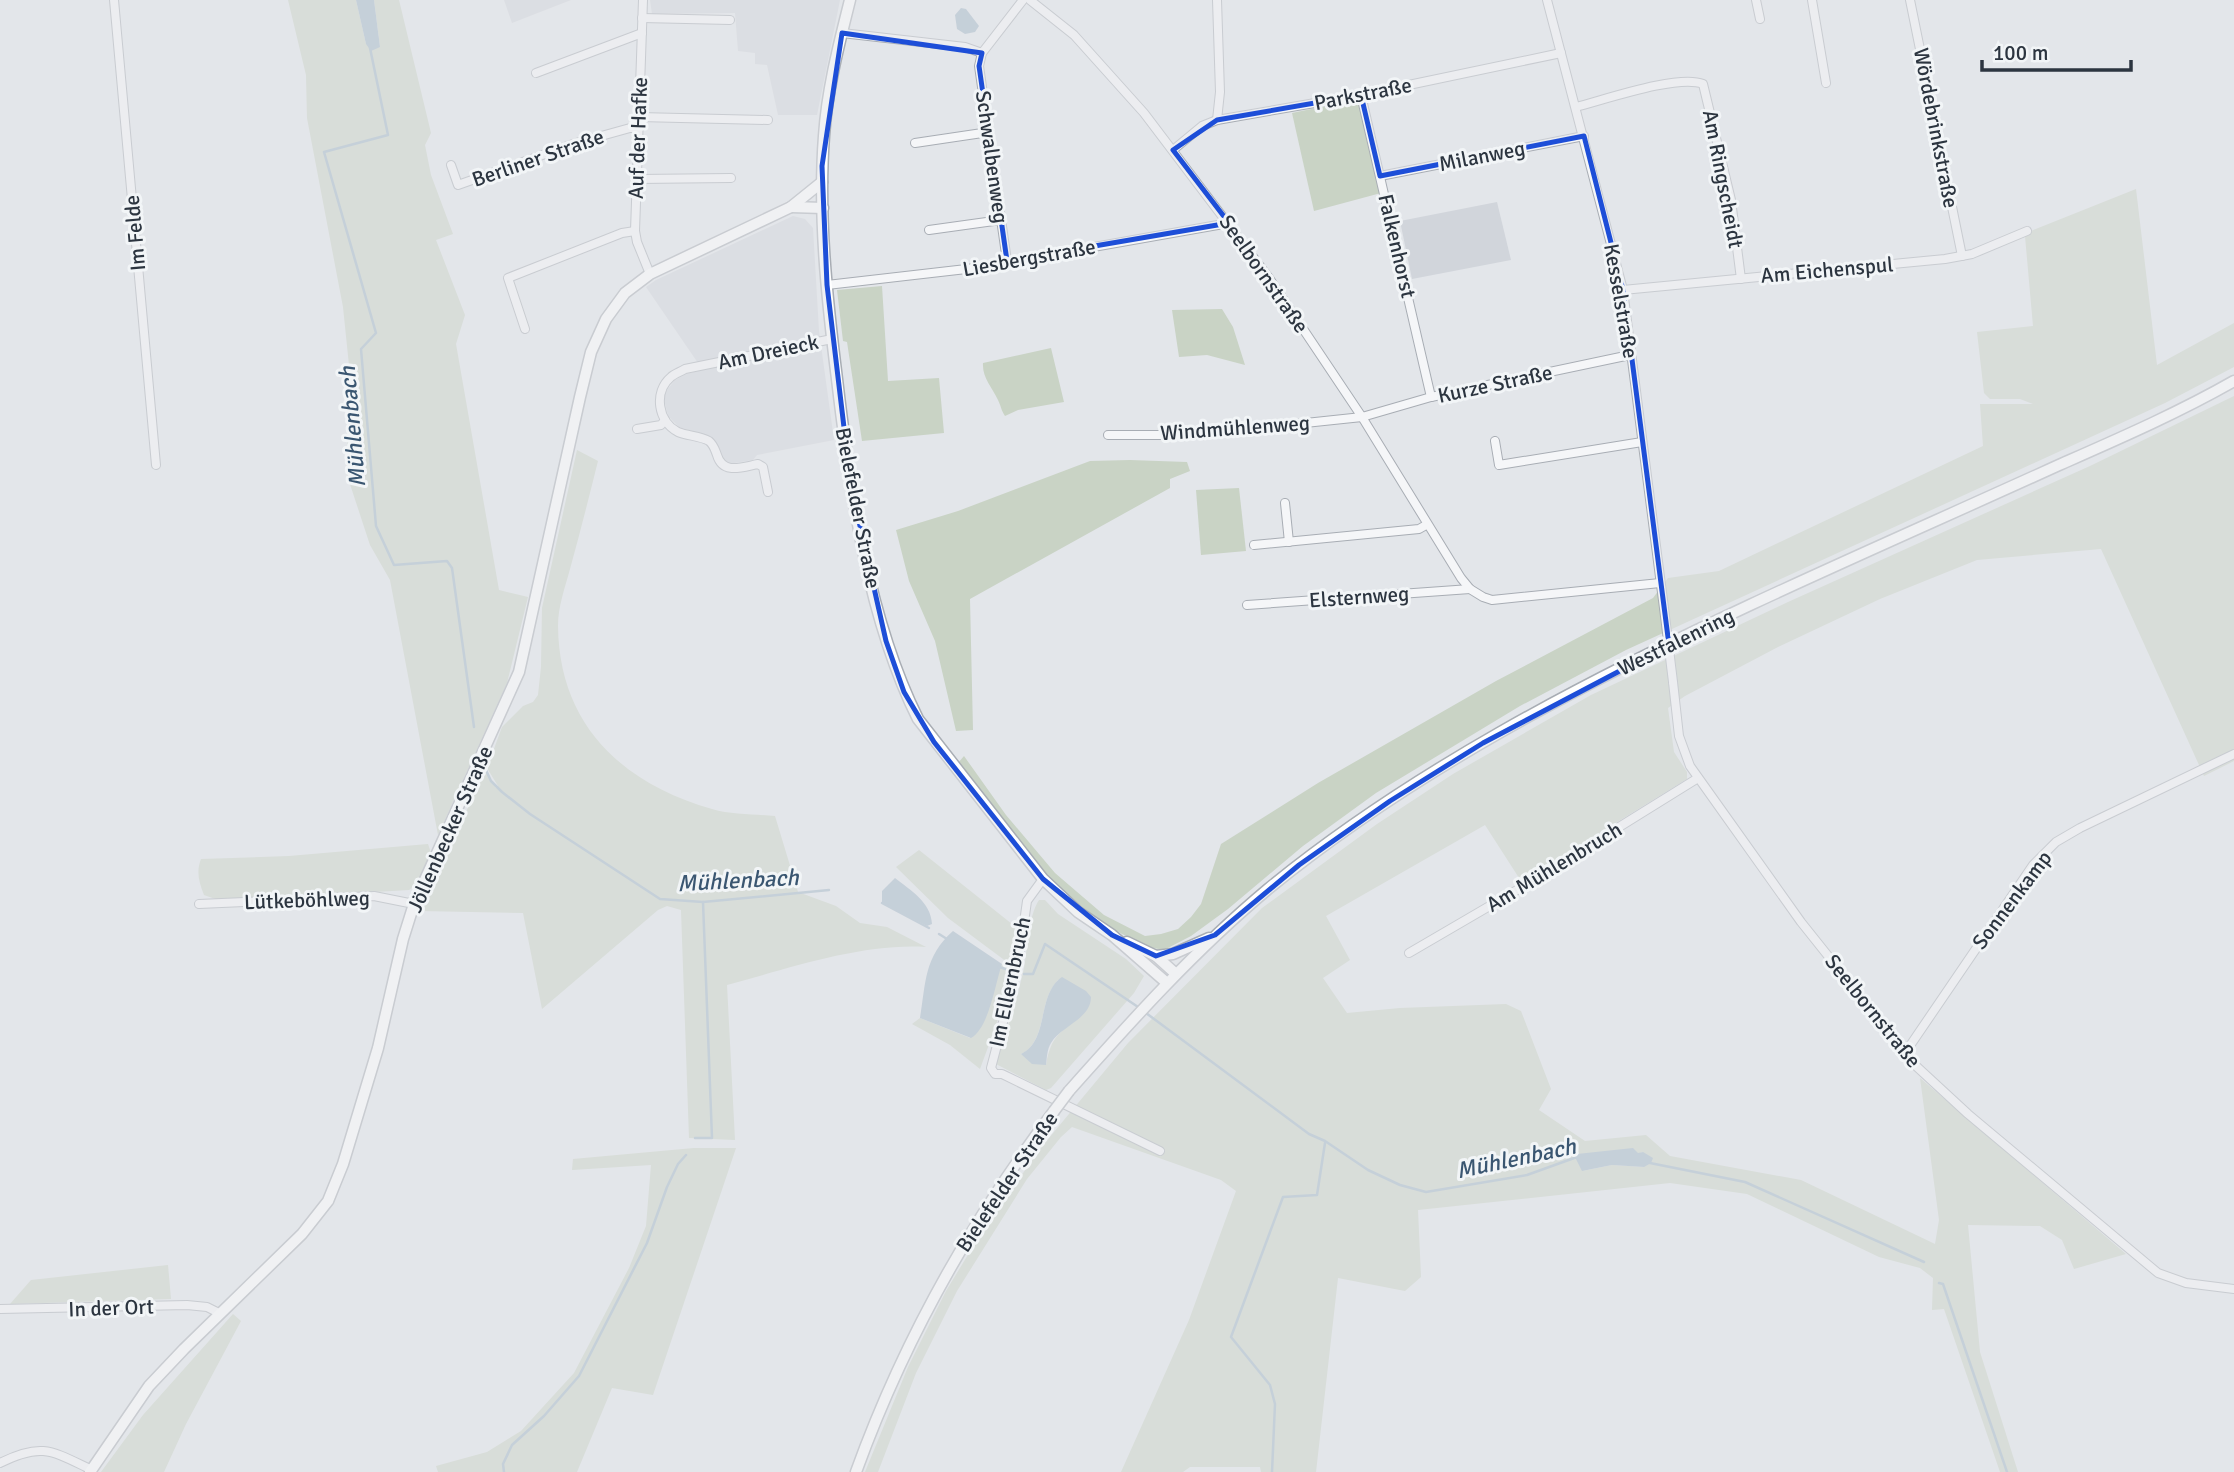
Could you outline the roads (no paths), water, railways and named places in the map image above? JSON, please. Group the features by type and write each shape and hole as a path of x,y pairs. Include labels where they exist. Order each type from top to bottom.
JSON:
{"main road":[{"name":"Bielefelder Straße","path":"850,0 824,132 822,182 827,285 847,458 860,531 886,641 904,692 918,719 1043,879 1078,912 1112,935 1167,983 1069,1091 992,1199 955,1258 905,1354 874,1423 856,1472"},
{"name":"Jöllenbecker Straße","path":"91,1471 149,1386 219,1313 302,1234 328,1201 343,1164 378,1048 403,939 414,904 519,672 591,352 606,319 625,293 648,270 791,208 822,182"},
{"name":"Jöllenbecker Straße","path":"791,208 823,208"},
{"name":"Westfalenring","path":"1167,983 1215,936 1299,865 1369,816 1483,743 1574,692 1749,606 2091,451 2234,381"},
{"name":"Bielefelder Straße","path":"1112,935 1156,956 1176,974"},
{"path":"1156,956 1173,954 1215,936"}],"street":[{"name":"Im Felde","path":"114,0 156,465"},
{"name":"Auf der Hafke","path":"643,0 635,231 648,270"},
{"path":"842,33 965,47 982,53 1023,0"},
{"name":"Seelbornstraße","path":"1030,0 1074,35 1136,102 1229,223 1362,417 1426,525 1470,589"},
{"path":"1217,0 1220,92 1217,121"},
{"name":"Kesselstraße","path":"1547,0 1623,290 1664,608"},
{"path":"1756,0 1760,19"},
{"path":"1812,0 1826,83"},
{"name":"Wördebrinkstraße","path":"1910,0 1962,257"},
{"path":"642,18 730,20"},
{"path":"536,72 642,33"},
{"name":"Schwalbenweg","path":"982,53 979,66 1007,261"},
{"name":"Parkstraße","path":"1173,150 1202,126 1217,121 1361,95 1561,53"},
{"name":"Am Ringscheidt","path":"1576,107 1659,85 1693,82 1703,85 1731,200 1741,279"},
{"name":"Falkenhorst","path":"1361,95 1432,397"},
{"path":"639,117 768,121"},
{"name":"Berliner Straße","path":"451,165 458,185 576,143 639,128"},
{"path":"915,143 989,132"},
{"name":"Milanweg","path":"1380,176 1584,136"},
{"path":"638,179 731,178"},
{"path":"929,230 1001,220"},
{"name":"Liesbergstraße","path":"827,285 929,275 1229,223"},
{"path":"525,328 508,278 622,233 635,231"},
{"name":"Am Eichenspul","path":"1623,290 1962,257 2027,231"},
{"name":"Am Dreieck","path":"665,421 659,400 661,389 670,378 685,369 832,339"},
{"name":"Kurze Straße","path":"1362,417 1432,397 1630,355"},
{"name":"Windmühlenweg","path":"1108,435 1193,435 1362,417"},
{"path":"638,429 661,425 665,421 679,432 710,442 719,463 724,467 731,469 758,464 763,467 768,492"},
{"path":"1495,441 1499,465 1642,442"},
{"path":"1285,503 1289,542"},
{"path":"1254,545 1419,529 1426,525"},
{"path":"1470,589 1492,600 1660,583"},
{"name":"Elsternweg","path":"1247,605 1470,589"},
{"name":"Seelbornstraße","path":"1664,608 1679,736 1684,754 1698,778 1801,922 1905,1053 1968,1114 2158,1273 2186,1283 2234,1289"},
{"name":"Sonnenkamp","path":"1905,1053 2033,865 2056,842 2234,754"},
{"name":"Am Mühlenbruch","path":"1409,953 1529,883 1698,778"},
{"name":"Im Ellernbruch","path":"1043,879 1027,901 1018,965 991,1068 995,1074 1002,1074 1160,1151"},
{"name":"Lütkeböhlweg","path":"199,904 374,896 414,904"},
{"name":"In der Ort","path":"0,1309 187,1305 207,1307 219,1313"},
{"path":"0,1463 25,1451 42,1450 54,1452 91,1471"}],"water":[{"path":"356,0 374,0 380,47 371,51 366,44"},
{"path":"961,8 966,9 979,26 975,32 965,34 957,29 955,15"},
{"path":"895,878 924,903 932,924 927,926 882,903 882,891"},
{"path":"953,931 1002,964 987,1015 971,1038 920,1018 931,960"},
{"path":"1062,977 1086,991 1091,997 1090,1005 1081,1017 1051,1043 1046,1065 1032,1064 1021,1054 1036,1039 1049,995"},
{"path":"1633,1148 1638,1153 1643,1152 1653,1158 1651,1163 1644,1167 1612,1165 1582,1171 1575,1157 1577,1154"}],"waterway":[{"name":"Mühlenbach","path":"370,48 388,135 324,152 376,333 361,349 376,526 394,565 447,561 452,568 474,727"},
{"name":"Mühlenbach","path":"485,768 491,781 530,814 660,899 703,902 829,890"},
{"path":"695,1138 712,1138 703,902"},
{"name":"Mühlenbach","path":"882,903 929,928"},
{"name":"Mühlenbach","path":"939,934 947,939"},
{"name":"Mühlenbach","path":"1024,974 1033,974 1045,944 1141,1009"},
{"name":"Mühlenbach","path":"999,967 1009,970"},
{"name":"Mühlenbach","path":"1146,1013 1309,1134 1325,1141 1368,1170 1400,1185 1426,1192 1527,1175 1577,1157"},
{"path":"1272,1472 1275,1404 1270,1385 1231,1337 1283,1197 1317,1195 1325,1143"},
{"path":"504,1472 503,1464 512,1445 544,1416 579,1376 647,1243 678,1164 686,1155"},
{"name":"Mühlenbach","path":"1650,1163 1745,1182 1924,1262"},
{"name":"Mühlenbach","path":"1939,1283 1943,1284 2007,1472"}]}
